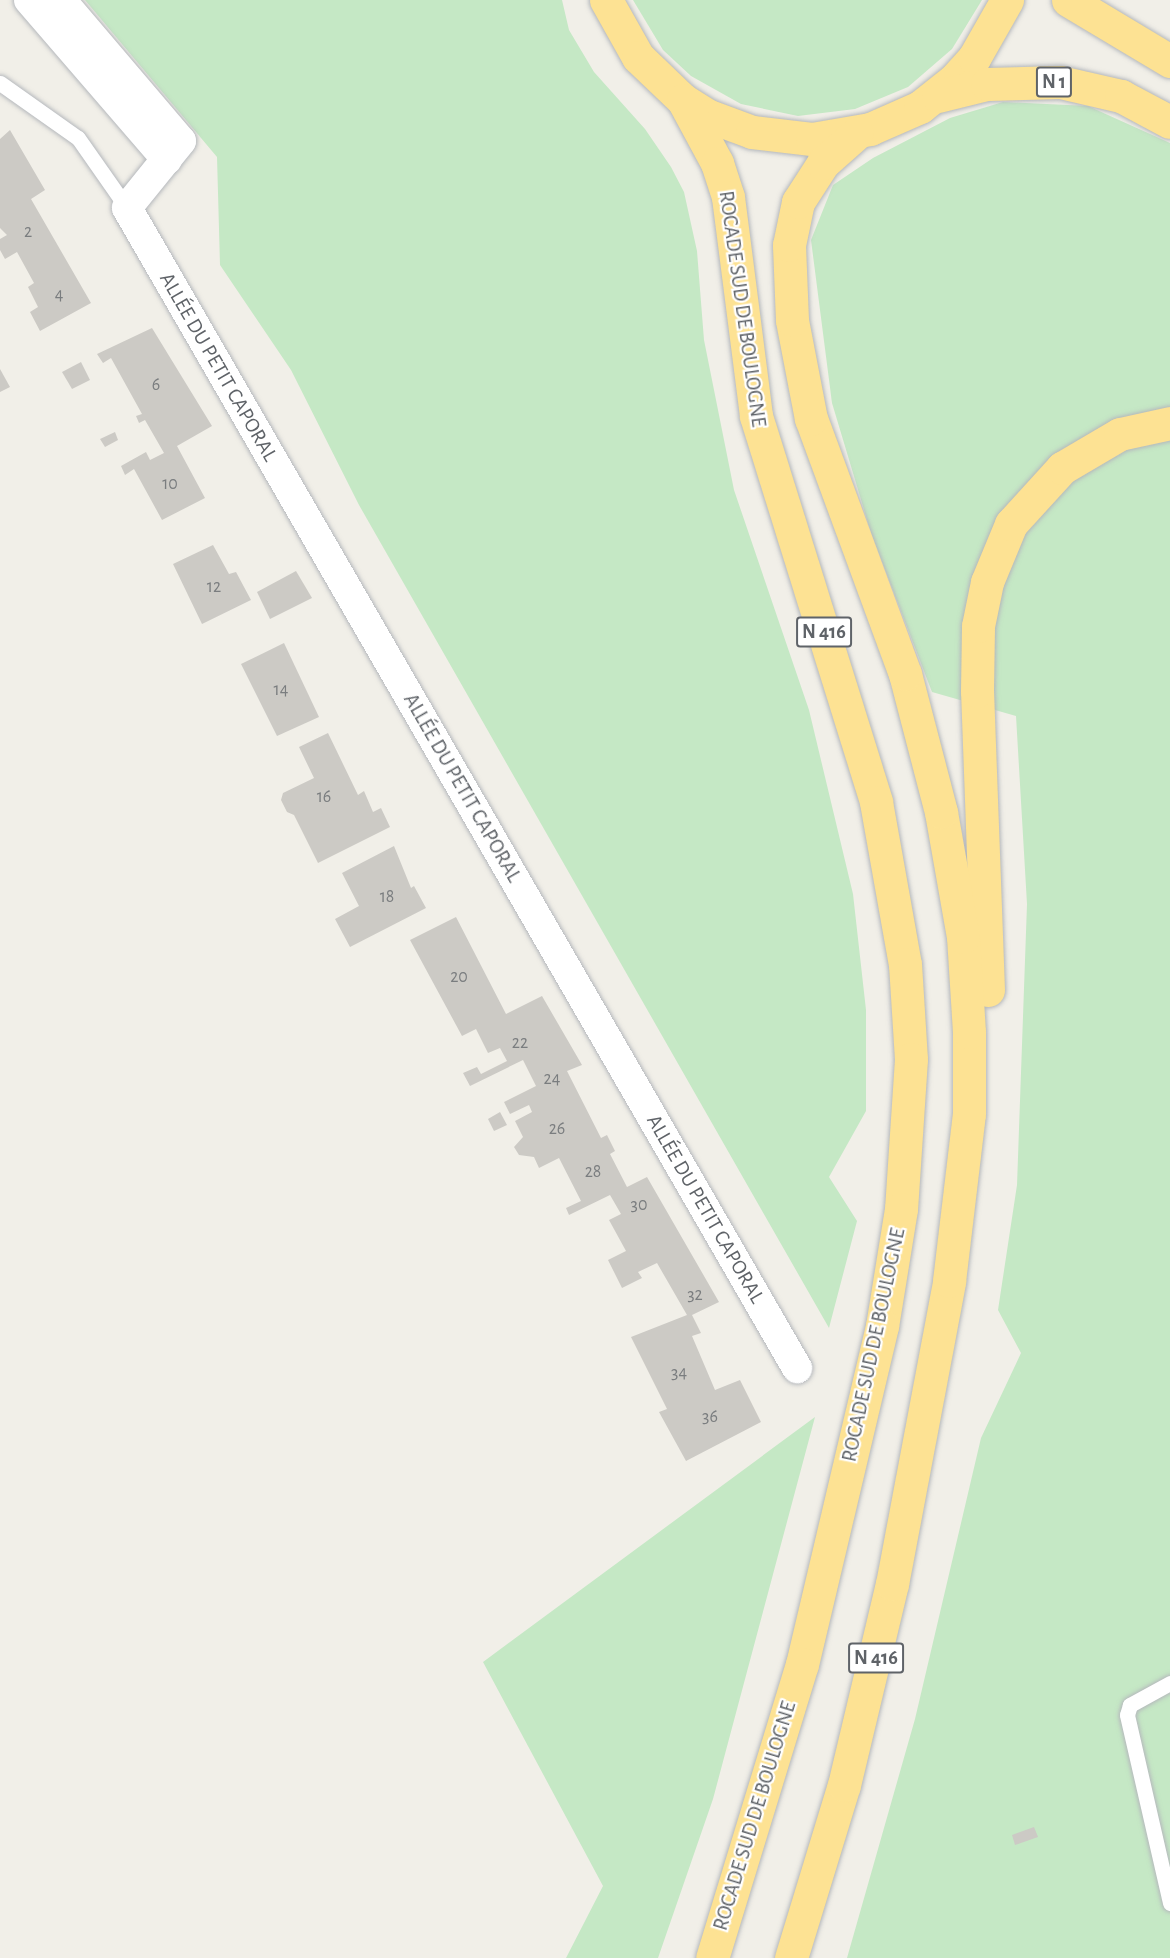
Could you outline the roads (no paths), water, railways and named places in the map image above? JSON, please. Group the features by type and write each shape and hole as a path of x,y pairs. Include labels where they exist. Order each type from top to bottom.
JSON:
{"highway":[{"path":"606,0 638,57 683,100 723,122 766,135 812,139 856,133 896,120 931,99 974,58 1007,0"},
{"path":"1068,0 1170,61"},
{"name":"N 1","path":"931,99 987,84 1060,82 1121,96 1170,122"},
{"name":"ROCADE SUD DE BOULOGNE","path":"683,100 717,163 728,197 756,416 858,736 891,873 911,1031 904,1176 893,1273 811,1628 712,1958"},
{"name":"N 416","path":"791,1958 860,1721 907,1511 945,1365 960,1274 969,1087 965,971 958,900 934,780 905,674 811,419 789,292 789,244 798,202 823,163 856,133"},
{"path":"960,1274 985,1166 990,1074 977,691 978,626 987,582 1011,524 1062,468 1120,434 1170,423"},
{"path":"813,1958 889,1691 945,1365"}],"street":[{"path":"29,0 167,160"},
{"path":"61,0 181,141 127,208"},
{"name":"ALLÉE DU PETIT CAPORAL","path":"127,208 796,1368"}],"lane":[{"name":"ALLÉE DU PETIT CAPORAL","path":"0,83 78,138 127,208"},
{"path":"1170,1683 1144,1695 1130,1705 1127,1715 1170,1903"}]}
